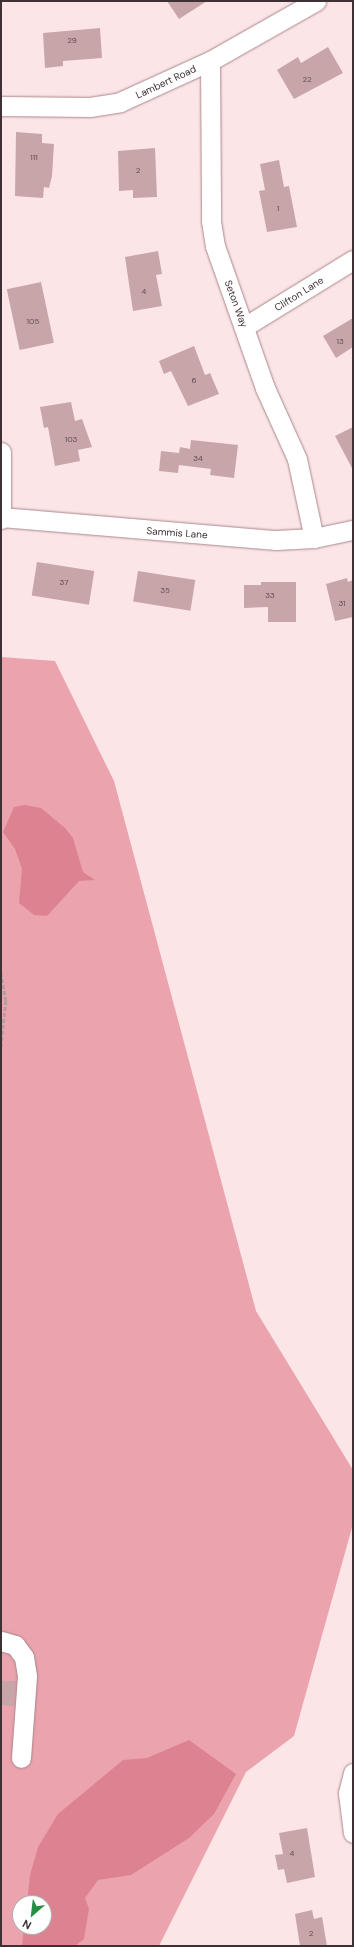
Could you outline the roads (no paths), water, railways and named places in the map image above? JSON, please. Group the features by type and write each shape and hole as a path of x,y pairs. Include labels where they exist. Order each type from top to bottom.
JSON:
{"street":[{"name":"Lambert Road","path":"1,106 90,107 120,102 210,61 316,1"},
{"name":"Seton Way","path":"210,61 211,221 215,246 265,388 297,459 314,538"},
{"name":"Clifton Lane","path":"244,327 353,260"},
{"path":"1,452 1,518"},
{"name":"Sammis Lane","path":"1,518 276,540 314,538 353,530"},
{"path":"1,1641 15,1645 24,1657 27,1676 21,1758"},
{"path":"353,1773 348,1793 353,1833"}]}
